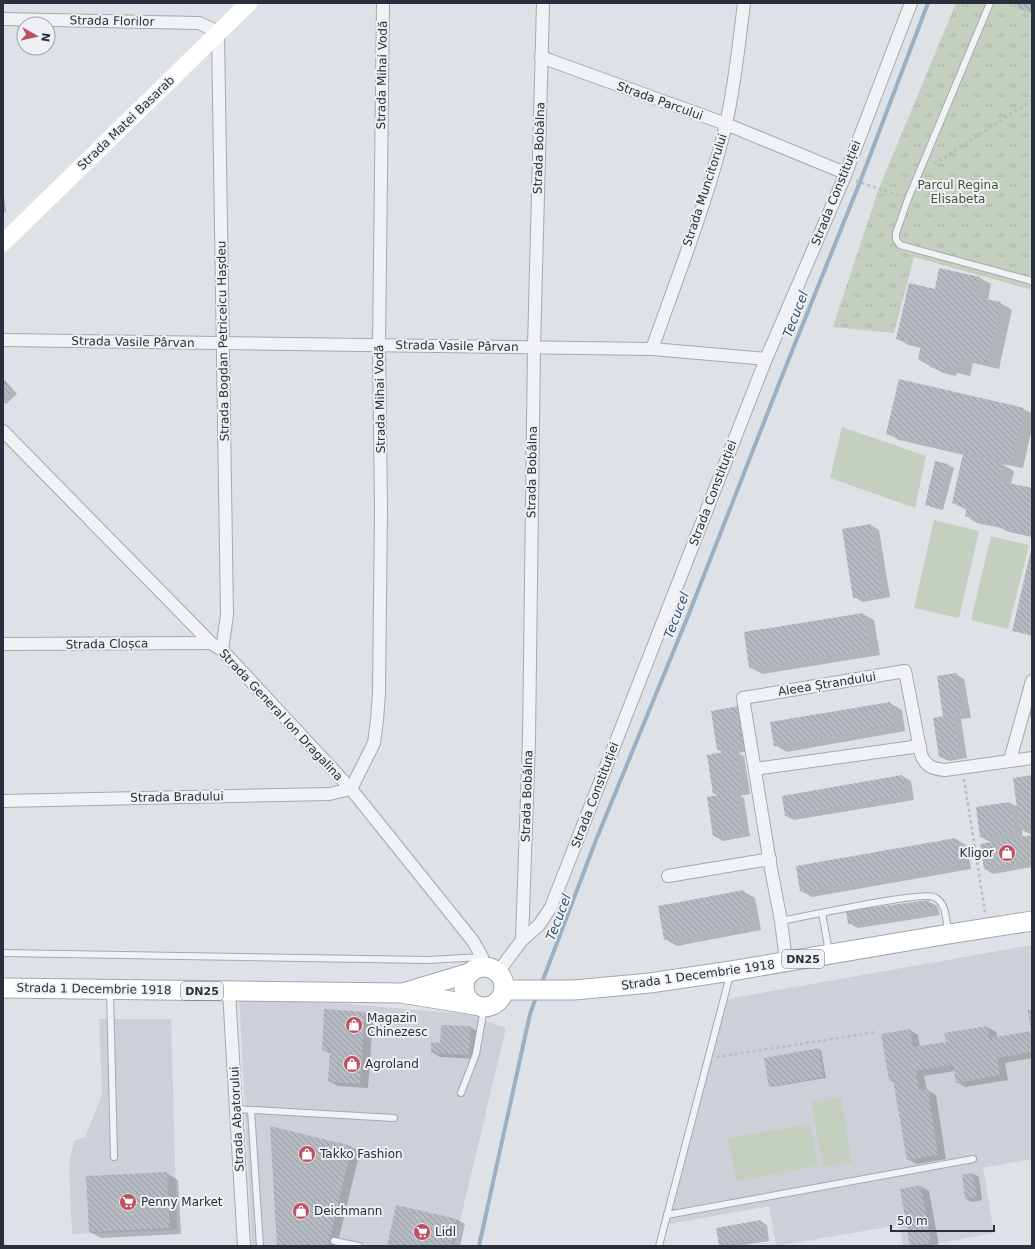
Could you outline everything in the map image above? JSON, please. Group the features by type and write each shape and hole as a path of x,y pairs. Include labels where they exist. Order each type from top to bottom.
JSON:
{"main road":[{"name":"Strada 1 Decembrie 1918","path":"504,990 574,990 650,983 1032,921"},
{"name":"Strada 1 Decembrie 1918","path":"401,993 483,967"},
{"path":"483,967 503,980 504,990 501,999 494,1005 480,1007 468,1000 464,991 464,981 483,967"},
{"name":"Strada 1 Decembrie 1918","path":"3,988 401,993 480,1007"}],"street":[{"name":"Strada Matei Basarab","path":"3,243 249,3"},
{"name":"Strada Mihai Vodă","path":"351,789 374,743 379,693 383,3"},
{"name":"Strada Bobâlna","path":"522,940 529,739 534,347 543,3"},
{"name":"Strada Muncitorului","path":"652,349 713,173 726,124 736,72 744,3"},
{"name":"Strada Constituției","path":"483,967 522,940 539,925 551,907 766,359 844,176 911,3"},
{"name":"Strada Florilor","path":"3,19 199,23 218,32"},
{"name":"Strada Bogdan Petriceicu Hașdeu","path":"218,32 227,615 222,650"},
{"name":"Strada Parcului","path":"542,57 726,124 844,176"},
{"name":"Strada Vasile Pârvan","path":"3,340 652,349 766,359"},
{"name":"Strada General Ion Dragalina","path":"3,431 211,643 222,650 351,789 473,940 483,967"},
{"name":"Strada Cloșca","path":"3,644 211,643"},
{"name":"Aleea Ștrandului","path":"786,962 781,921 743,698 905,670 923,760 929,766 935,769 945,770 1032,758"},
{"path":"1010,760 1032,681"},
{"path":"755,769 920,746"},
{"name":"Strada Bradului","path":"3,801 329,794 351,789"},
{"path":"668,876 770,859"},
{"name":"Strada Abatorului","path":"229,991 244,1246"}],"lane":[{"path":"990,3 908,199 896,232 896,239 900,245 1032,281"},
{"path":"781,921 911,898 933,896 940,901 944,909 949,934"},
{"path":"822,913 829,954"},
{"path":"3,953 428,960 483,967"},
{"path":"659,1246 731,971"},
{"path":"110,989 114,1157"},
{"path":"461,1093 476,1054 480,1007"},
{"path":"236,1109 394,1118"},
{"path":"251,1110 260,1246"},
{"path":"667,1215 973,1159"},
{"path":"334,1241 359,1246"}],"path":[{"path":"918,174 1032,100"},
{"path":"844,176 908,199"},
{"path":"962,768 988,928"},
{"path":"708,1059 876,1032"}],"shaded area":[{"path":"1032,945 1032,1159 983,1168 994,1233 924,1246 903,1246 899,1225 776,1246 769,1206 669,1224 727,999"},
{"path":"239,995 467,1014 506,1028 454,1246 252,1246"},
{"path":"99,1019 171,1019 177,1230 72,1234 69,1166 74,1141 85,1137 102,1095"}],"green space":[{"name":"Parcul Regina Elisabeta","path":"956,3 1032,3 1032,290 914,257 894,333 833,327 879,188"},
{"path":"842,427 926,456 915,508 830,478"},
{"path":"934,520 979,531 959,618 914,608"},
{"path":"991,536 1029,545 1008,629 971,620"},
{"path":"841,1097 852,1162 823,1167 811,1102"},
{"path":"810,1124 818,1166 736,1181 728,1138"}],"building":[{"path":"1018,3 1032,3 1030,12 1017,8"},
{"path":"939,268 980,277 976,297 1001,302 987,363 961,358 958,370 945,367 945,370 930,367 931,363 918,360 921,344 896,339 909,283 935,289"},
{"path":"899,379 1024,408 1011,462 886,434"},
{"path":"3,380 13,391 3,399"},
{"path":"963,454 1003,463 999,481 1032,488 1032,534 996,526 997,524 965,516 967,507 952,503"},
{"path":"935,461 948,464 938,508 925,505"},
{"path":"871,524 882,593 853,598 842,529"},
{"path":"1031,550 1032,629 1031,635 1012,631"},
{"path":"863,613 869,649 749,668 744,632"},
{"path":"956,673 962,713 953,715 959,754 939,757 933,718 943,716 937,676"},
{"path":"890,702 894,725 774,746 770,722"},
{"path":"739,706 746,746 717,750 711,711"},
{"path":"1032,709 1032,718 1028,716"},
{"path":"735,750 742,790 713,794 707,755"},
{"path":"902,775 906,795 785,816 782,796"},
{"path":"1032,775 1032,828 1020,830 1013,778"},
{"path":"736,792 742,832 713,836 707,797"},
{"path":"1010,802 1015,832 980,837 976,807"},
{"name":"Kligor","path":"1032,835 1032,861 984,869 980,844"},
{"path":"956,838 960,863 800,891 796,866"},
{"path":"744,890 750,924 664,940 658,906"},
{"path":"929,900 932,910 848,924 846,911"},
{"path":"324,1009 365,1012 360,1084 328,1082 330,1051 322,1050"},
{"path":"1028,1010 1032,1010 1032,1052 997,1058 1000,1075 956,1083 953,1065 916,1071 919,1090 928,1089 938,1155 907,1160 893,1080 889,1080 881,1034 910,1029 913,1047 946,1042 944,1033 987,1026 989,1038 1031,1031"},
{"path":"441,1025 471,1026 469,1055 431,1053 431,1042 440,1043"},
{"path":"819,1048 824,1077 769,1087 764,1058"},
{"path":"270,1126 352,1146 328,1246 277,1246"},
{"name":"Penny Market","path":"167,1172 170,1228 89,1232 86,1176"},
{"path":"973,1173 977,1198 965,1199 962,1175"},
{"path":"921,1185 931,1243 910,1246 900,1189"},
{"name":"Lidl","path":"396,1205 457,1219 451,1246 387,1246"},
{"path":"761,1220 764,1238 719,1246 716,1228"}],"waterway":[{"name":"Tecucel","path":"541,985 596,840 688,616 860,182 928,3"},
{"name":"Tecucel","path":"479,1246 530,1014 537,995"}],"place":[{"name":"Kligor","path":"1007,853"},
{"name":"Magazin Chinezesc","path":"354,1025"},
{"name":"Agroland","path":"352,1064"},
{"name":"Takko Fashion","path":"307,1154"},
{"name":"Penny Market","path":"128,1202"},
{"name":"Deichmann","path":"301,1211"},
{"name":"Lidl","path":"422,1232"}]}
